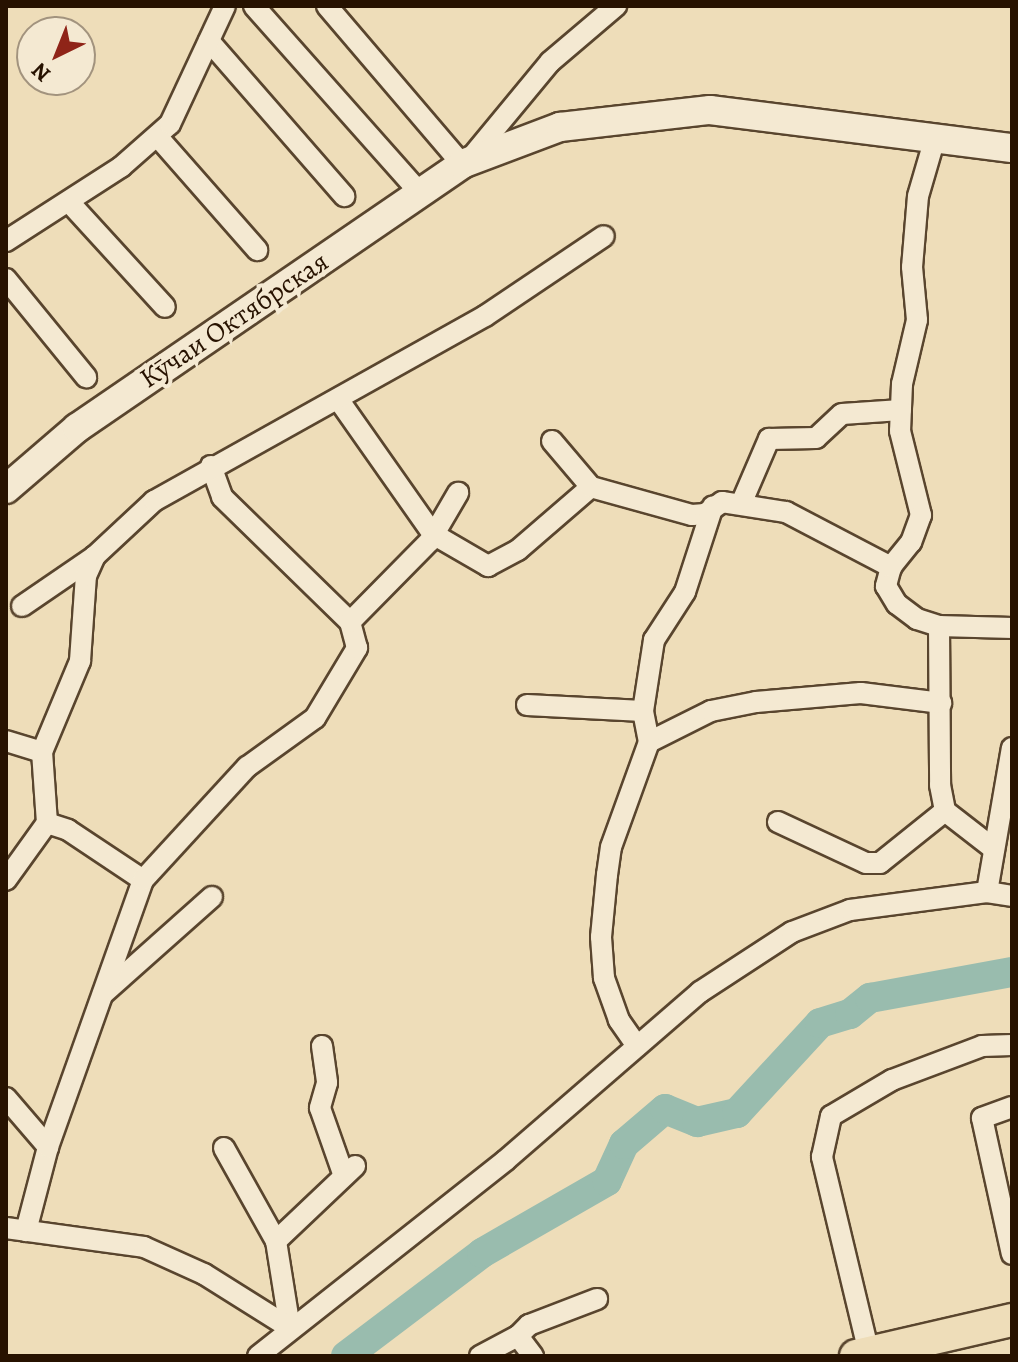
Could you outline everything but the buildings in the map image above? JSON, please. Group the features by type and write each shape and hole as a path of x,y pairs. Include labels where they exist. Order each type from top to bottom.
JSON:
{"main road":[{"name":"Кӯчаи Октябрская","path":"6,489 77,428 466,162 560,127 710,110 1012,148"},
{"path":"862,1355 1012,1320"}],"street":[{"path":"6,241 69,202 170,124 225,6"},
{"path":"254,6 420,193"},
{"path":"327,6 466,162 550,62 616,6"},
{"path":"209,41 344,196"},
{"path":"157,136 257,250"},
{"path":"935,138 918,196 912,267 917,320 900,431 921,515 911,542 891,567 886,586 897,604 917,619 939,626 1012,628"},
{"path":"69,202 165,307"},
{"path":"22,606 95,556 154,501 546,279 604,236"},
{"path":"6,279 86,377"},
{"path":"338,399 433,534 488,566 518,550 591,487"},
{"path":"741,504 769,439 816,438 842,414 901,410"},
{"path":"552,441 591,487 692,515 713,506 741,504 786,512 891,567"},
{"path":"211,466 222,497 350,622 358,637 357,648 315,718 247,767 143,880 16,1230 144,1247 204,1274 290,1328"},
{"path":"350,622 433,534 458,493"},
{"path":"637,1046 612,1001 601,937 611,847 649,742 643,711 654,640 685,592 713,506"},
{"path":"6,880 47,823 42,752 80,661 86,576 95,556"},
{"path":"939,626 940,785 945,811 994,849"},
{"path":"649,742 711,711 756,702 861,693 941,703"},
{"path":"527,705 643,711"},
{"path":"6,741 42,752"},
{"path":"987,892 1012,748"},
{"path":"778,822 866,863 880,863 945,811"},
{"path":"47,823 68,830 143,880"},
{"path":"258,1356 506,1160 700,992 792,932 850,910 987,892 1012,896"},
{"path":"103,994 212,897"},
{"path":"862,1355 822,1157 831,1116 892,1080 982,1046 1012,1045"},
{"path":"276,1241 350,1171 320,1108 327,1083 322,1046"},
{"path":"6,1098 48,1147"},
{"path":"1012,1107 982,1118 1012,1254"},
{"path":"224,1148 276,1241 290,1328"},
{"path":"480,1356 567,1307 597,1299"},
{"path":"518,1336 533,1356"}],"waterway":[{"path":"346,1356 482,1253 607,1181 624,1144 665,1109 697,1122 737,1113 820,1023 850,1014 870,998 1012,972"}]}
